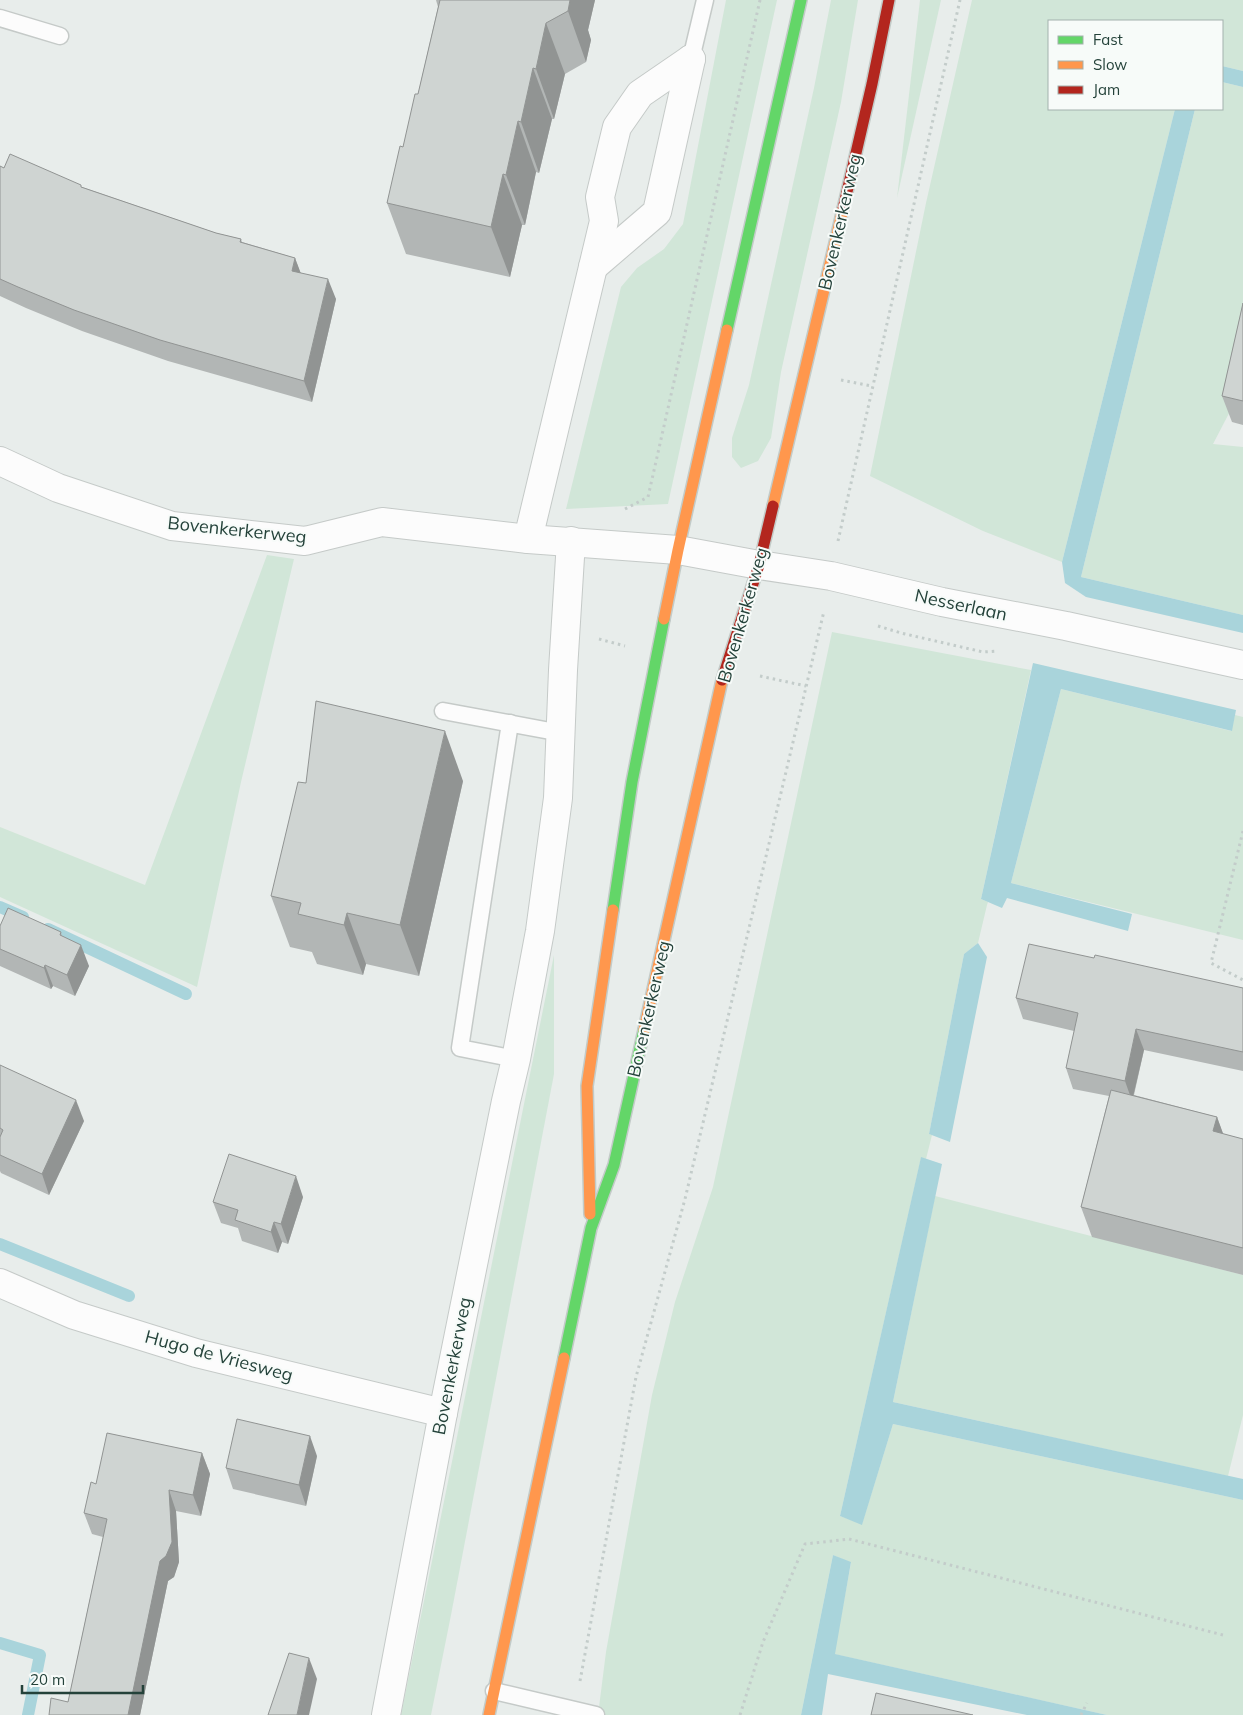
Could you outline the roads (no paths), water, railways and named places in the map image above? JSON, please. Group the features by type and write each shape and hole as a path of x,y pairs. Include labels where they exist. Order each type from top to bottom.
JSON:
{"main road":[{"name":"Bovenkerkerweg","path":"591,1228 587,1086 632,782 678,550 801,0"},
{"name":"Bovenkerkerweg","path":"489,1715 591,1228 614,1165 726,669 759,565 872,84 889,0"}],"street":[{"path":"593,267 657,212 691,59"},
{"path":"528,539 604,221 600,197 617,127 640,94 691,59"},
{"name":"Bovenkerkerweg","path":"0,461 58,488 172,526 305,541 382,522 528,539 678,550"},
{"name":"Bovenkerkerweg","path":"386,1715 443,1413 516,1059 540,931 558,798 571,541"},
{"name":"Nesserlaan","path":"678,550 831,576 942,602 1066,626 1243,665"},
{"name":"Hugo de Vriesweg","path":"0,1283 74,1315 196,1352 443,1413"}],"lane":[{"path":"691,59 705,0"},
{"path":"0,18 60,36"},
{"path":"443,711 561,733"},
{"path":"510,723 460,1048 516,1059"},
{"path":"494,1691 596,1715"}],"water":[{"path":"1223,66 1243,71 1243,87 1223,82"},
{"path":"1175,110 1195,110 1081,577 1243,615 1243,633 1086,597 1065,583 1062,562"},
{"path":"1033,663 1236,710 1232,731 1061,689 1011,883 1132,914 1128,931 1007,898 1002,908 981,899"},
{"path":"978,943 987,957 950,1142 929,1134 964,954"},
{"path":"921,1157 942,1164 893,1402 1243,1479 1243,1500 893,1424 862,1525 840,1516"},
{"path":"833,1555 851,1562 835,1654 1107,1715 1027,1715 828,1674 822,1715 801,1715"}],"waterway":[{"path":"0,907 23,917"},
{"path":"48,929 186,994"},
{"path":"0,1244 129,1296"},
{"path":"0,1643 40,1655 28,1715"}]}
